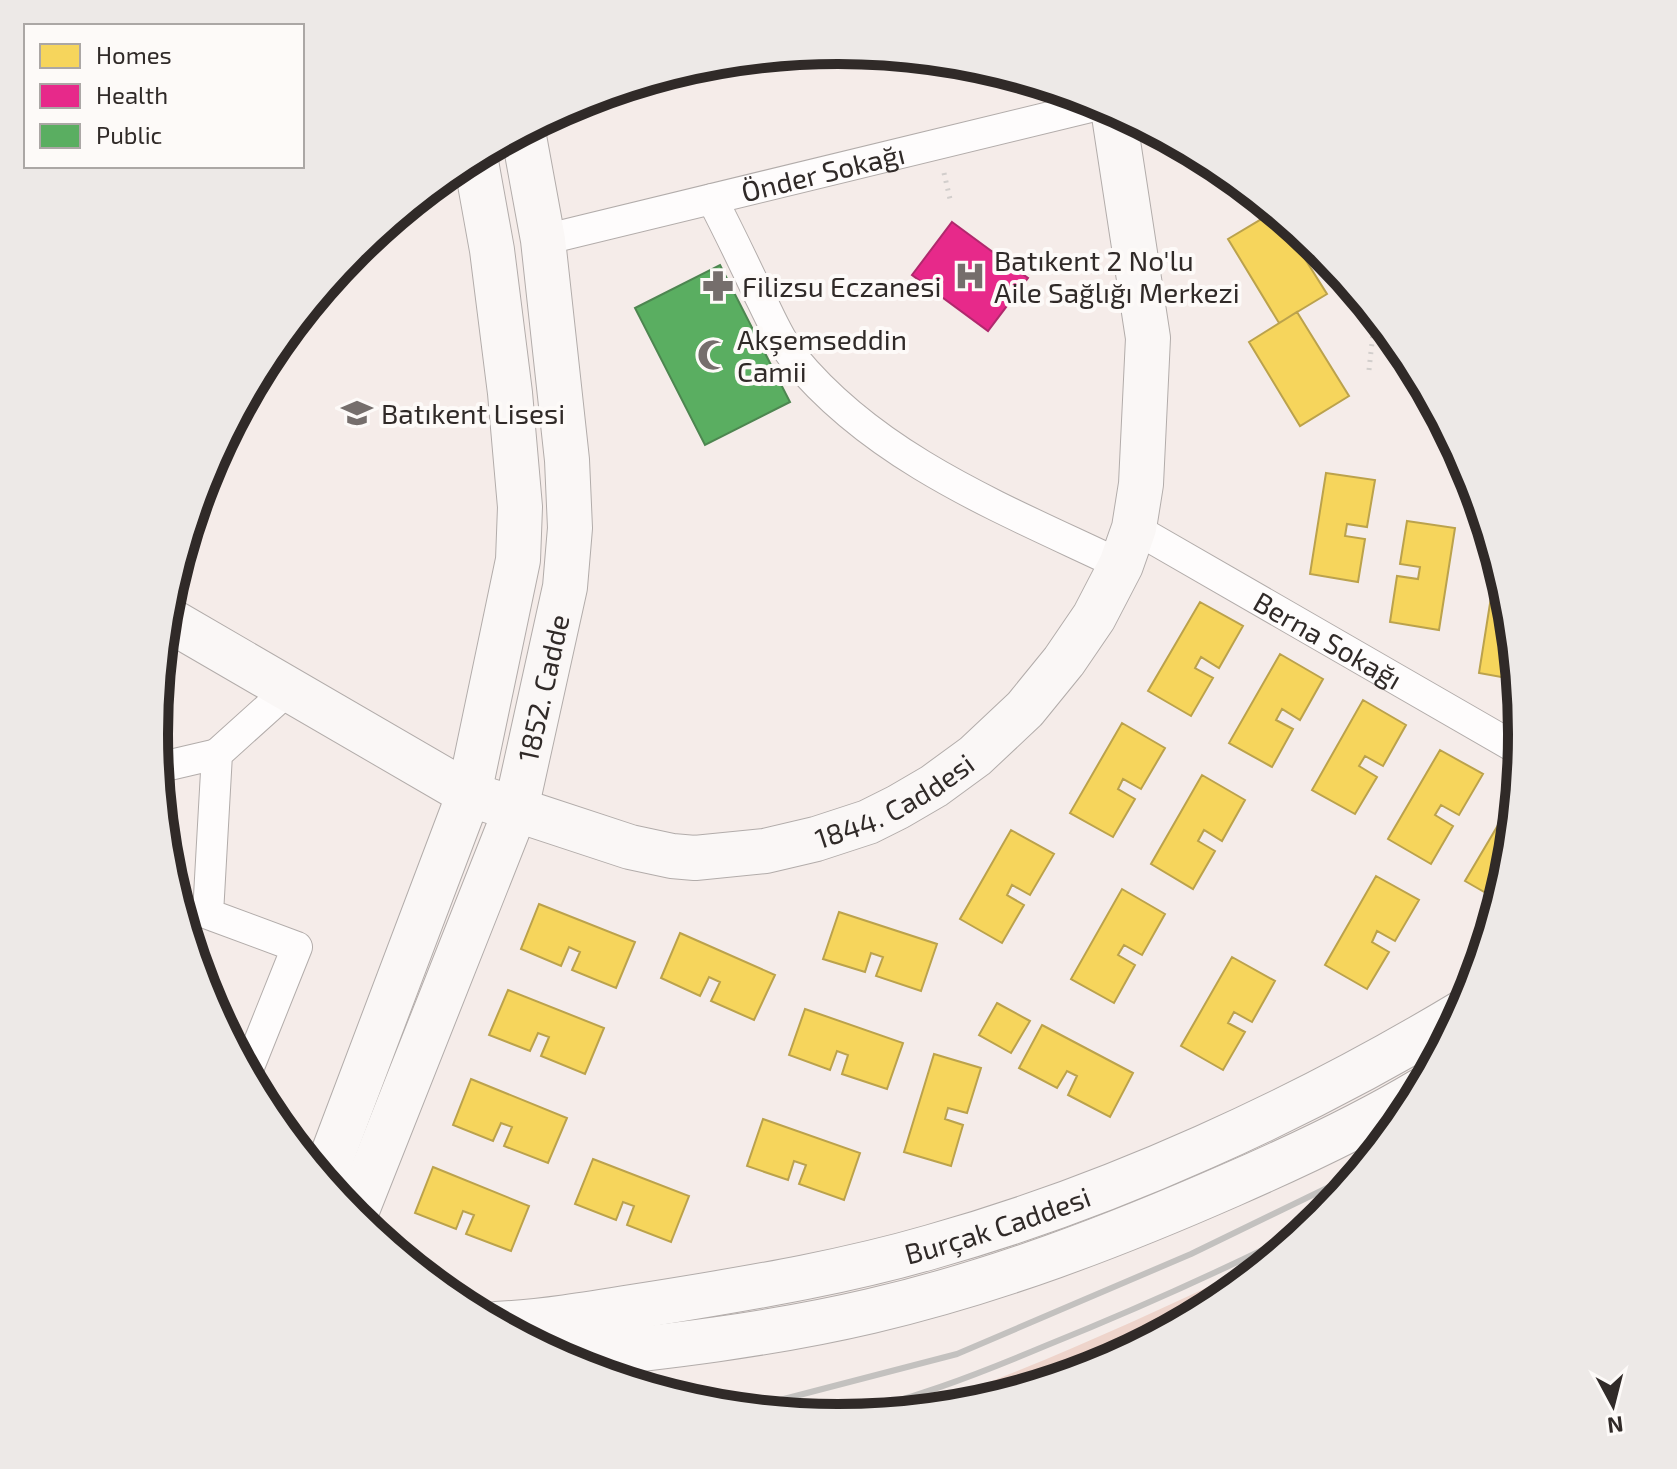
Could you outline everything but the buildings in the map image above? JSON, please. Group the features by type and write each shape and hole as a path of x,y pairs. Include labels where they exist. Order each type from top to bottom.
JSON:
{"street":[{"name":"Önder Sokağı","path":"543,240 1080,110"},
{"name":"1844. Caddesi","path":"178,625 469,794 630,847 695,858 765,851 868,822 934,786 975,756 1025,709 1086,628 1127,546 1141,484 1148,347 1115,124"},
{"name":"1852. Cadde","path":"359,1204 516,809 565,587 569,553 568,471 543,240 525,142"},
{"name":"1852. Cadde","path":"327,1169 469,794 516,576 520,525 510,393 492,250 478,170"},
{"name":"Berna Sokağı","path":"712,199 785,344 812,377 842,406 910,459 942,479 1127,546 1509,745"},
{"path":"169,765 217,754 289,689"},
{"path":"217,754 208,914 297,947 252,1059"},
{"name":"Burçak Caddesi","path":"515,1322 784,1282 868,1264 983,1231 1122,1180 1233,1133 1319,1093 1444,1023"},
{"name":"Burçak Caddesi","path":"586,1355 656,1348 821,1322 979,1281 1166,1213 1348,1130 1399,1102"}],"path":[{"path":"1027,259 1140,280"},
{"path":"1369,370 1373,331"}],"shaded area":[{"path":"1238,1272 1174,1315 1095,1354 1012,1382 960,1393 1050,1358"}],"railway":[{"path":"772,1401 957,1354 1191,1254 1337,1183"},
{"path":"890,1403 967,1377 1114,1318 1275,1244"}],"place":[{"name":"Batıkent 2 No'lu Aile Sağlığı Merkezi","path":"970,276"},
{"name":"Filizsu Eczanesi","path":"718,286"},
{"name":"Akşemseddin Camii","path":"713,355"},
{"name":"Batıkent Lisesi","path":"357,413"}]}
